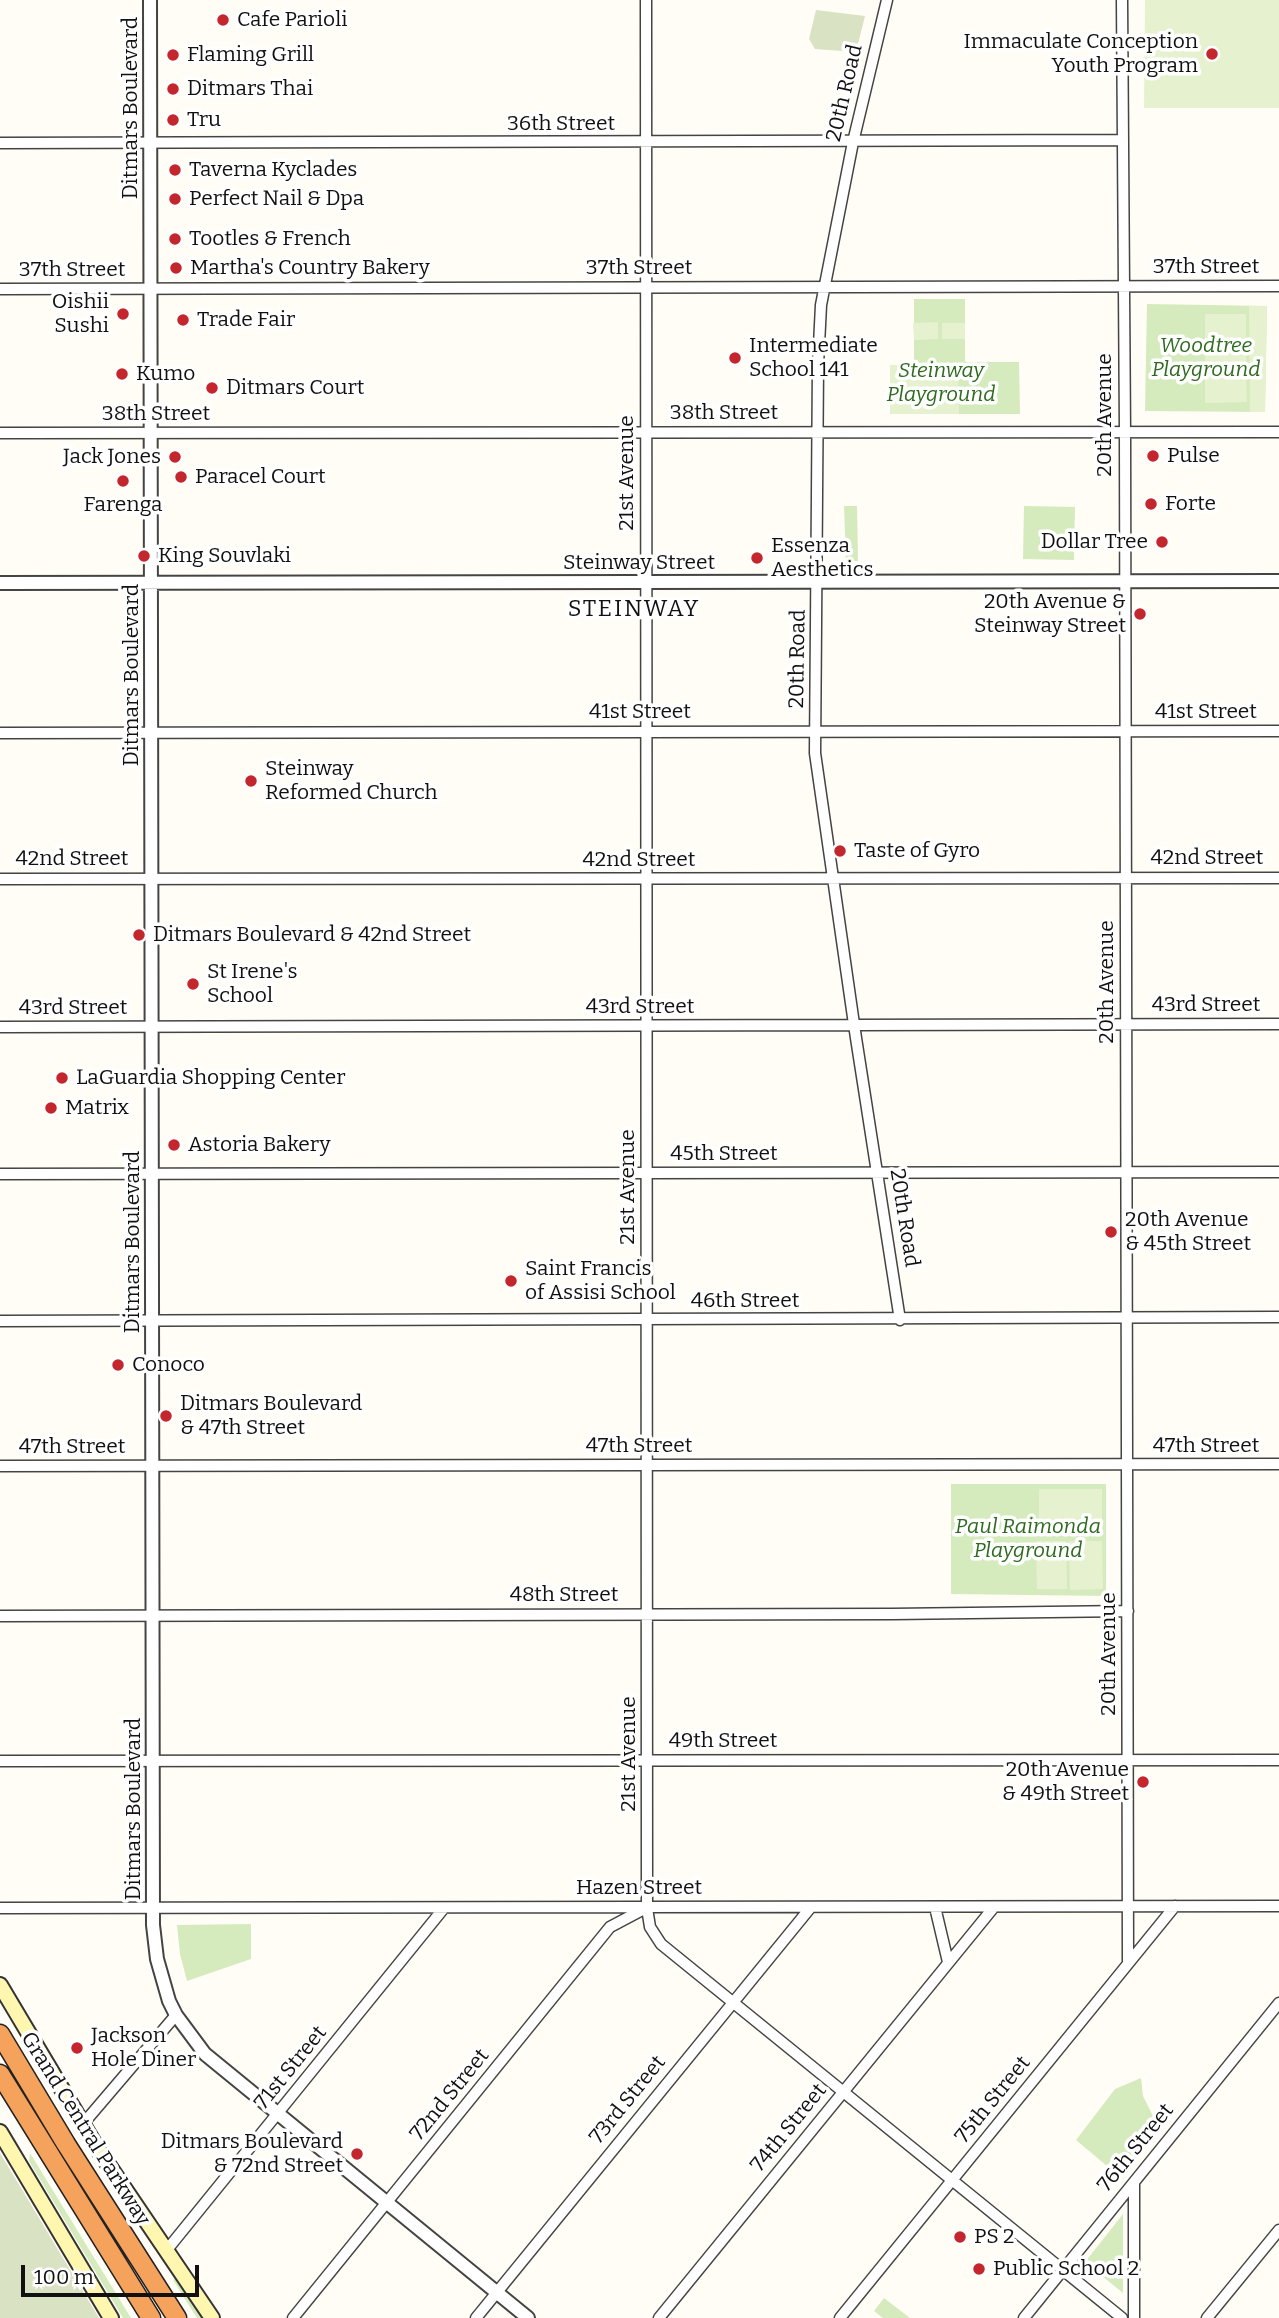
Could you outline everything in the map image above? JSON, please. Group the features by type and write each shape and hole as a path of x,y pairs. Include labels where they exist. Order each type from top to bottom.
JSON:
{"highway":[{"name":"Grand Central Parkway","path":"0,2034 177,2318"},
{"name":"Grand Central Parkway","path":"0,2074 151,2318"}],"main road":[{"path":"0,1985 83,2124 212,2318"},
{"path":"0,2132 111,2318"}],"street":[{"name":"Ditmars Boulevard","path":"150,0 153,1909 157,1959 169,2001 176,2015 205,2054 528,2318"},
{"name":"21st Avenue","path":"646,0 647,1908 650,1927 656,1939 1122,2318"},
{"name":"20th Road","path":"887,0 853,142 820,317 815,753 900,1320"},
{"name":"20th Avenue","path":"1122,0 1126,581 1128,1964"},
{"name":"36th Street","path":"0,143 1123,140"},
{"name":"37th Street","path":"0,289 1279,286"},
{"name":"38th Street","path":"0,433 1279,432"},
{"name":"Steinway Street","path":"0,583 1279,581"},
{"name":"41st Street","path":"0,733 1279,731"},
{"name":"42nd Street","path":"0,879 1279,878"},
{"name":"43rd Street","path":"0,1027 1279,1024"},
{"name":"45th Street","path":"0,1174 1279,1172"},
{"name":"46th Street","path":"0,1321 1279,1317"},
{"name":"47th Street","path":"0,1466 1279,1465"},
{"name":"48th Street","path":"0,1616 1128,1611"},
{"name":"49th Street","path":"0,1762 1279,1760"},
{"name":"75th Street","path":"841,2318 1175,1906"},
{"name":"Hazen Street","path":"0,1908 1279,1906"},
{"name":"73rd Street","path":"476,2318 811,1907"},
{"path":"935,1907 948,1962"},
{"name":"74th Street","path":"659,2318 994,1907"},
{"name":"71st Street","path":"166,2251 444,1908"},
{"name":"72nd Street","path":"293,2318 610,1927 647,1908"},
{"name":"76th Street","path":"1024,2318 1279,2003"},
{"path":"83,2124 176,2015"},
{"path":"1134,2182 1135,2318"},
{"path":"1207,2318 1279,2230"}],"green space":[{"name":"Immaculate Conception Youth Program","path":"1145,0 1279,0 1279,108 1144,108"},
{"path":"816,10 865,16 856,52 815,49 809,39"},
{"name":"Steinway Playground","path":"914,299 965,299 965,362 1019,362 1020,414 890,414 890,365 914,365"},
{"name":"Woodtree Playground","path":"1147,304 1267,306 1265,412 1145,411"},
{"path":"1249,306 1267,306 1265,412 1250,412"},
{"path":"1205,314 1246,314 1246,340 1205,340"},
{"path":"938,322 938,339 914,340 913,323"},
{"path":"942,323 965,323 965,339 942,339"},
{"path":"1205,345 1246,345 1246,371 1205,372"},
{"path":"958,364 959,414 890,414 890,365"},
{"path":"1246,376 1247,402 1205,403 1205,377"},
{"path":"844,506 857,506 858,561 846,561"},
{"path":"1024,506 1075,507 1074,560 1023,559"},
{"name":"Paul Raimonda Playground","path":"951,1484 1106,1484 1106,1596 951,1594"},
{"path":"1039,1489 1102,1489 1102,1531 1039,1531"},
{"path":"1036,1541 1066,1541 1067,1589 1037,1589"},
{"path":"1069,1541 1102,1541 1103,1589 1070,1590"},
{"path":"251,1924 251,1959 187,1981 180,1954 177,1925"},
{"path":"1141,2078 1143,2096 1158,2126 1154,2136 1120,2177 1076,2140 1115,2089"},
{"path":"0,2153 99,2318 0,2318"},
{"path":"30,2153 131,2318 123,2318 29,2161"},
{"path":"1123,2214 1123,2293 1085,2262"},
{"path":"178,2277 204,2318 197,2318 173,2280"},
{"path":"884,2298 910,2318 883,2318 874,2311"}],"place":[{"name":"Cafe Parioli","path":"223,20"},
{"name":"Immaculate Conception Youth Program","path":"1212,54"},
{"name":"Flaming Grill","path":"173,55"},
{"name":"Ditmars Thai","path":"173,89"},
{"name":"Tru","path":"173,120"},
{"name":"Taverna Kyclades","path":"175,170"},
{"name":"Perfect Nail & Dpa","path":"175,199"},
{"name":"Tootles & French","path":"175,239"},
{"name":"Martha's Country Bakery","path":"176,268"},
{"name":"Oishii Sushi","path":"123,314"},
{"name":"Trade Fair","path":"183,320"},
{"name":"Intermediate School 141","path":"735,358"},
{"name":"Kumo","path":"122,374"},
{"name":"Ditmars Court","path":"212,388"},
{"name":"Pulse","path":"1153,456"},
{"name":"Jack Jones","path":"175,457"},
{"name":"Paracel Court","path":"181,477"},
{"name":"Farenga","path":"123,481"},
{"name":"Forte","path":"1151,504"},
{"name":"Dollar Tree","path":"1162,542"},
{"name":"King Souvlaki","path":"144,556"},
{"name":"Essenza Aesthetics","path":"757,558"},
{"name":"20th Avenue & Steinway Street","path":"1140,614"},
{"name":"Steinway Reformed Church","path":"251,781"},
{"name":"Taste of Gyro","path":"840,851"},
{"name":"Ditmars Boulevard & 42nd Street","path":"139,935"},
{"name":"St Irene's School","path":"193,984"},
{"name":"LaGuardia Shopping Center","path":"62,1078"},
{"name":"Matrix","path":"51,1108"},
{"name":"Astoria Bakery","path":"174,1145"},
{"name":"20th Avenue & 45th Street","path":"1111,1232"},
{"name":"Saint Francis of Assisi School","path":"511,1281"},
{"name":"Conoco","path":"118,1365"},
{"name":"Ditmars Boulevard & 47th Street","path":"166,1416"},
{"name":"20th Avenue & 49th Street","path":"1143,1782"},
{"name":"Jackson Hole Diner","path":"77,2048"},
{"name":"Ditmars Boulevard & 72nd Street","path":"357,2154"},
{"name":"PS 2","path":"960,2237"},
{"name":"Public School 2","path":"979,2269"}],"district":[{"name":"STEINWAY","path":"634,610"}]}
